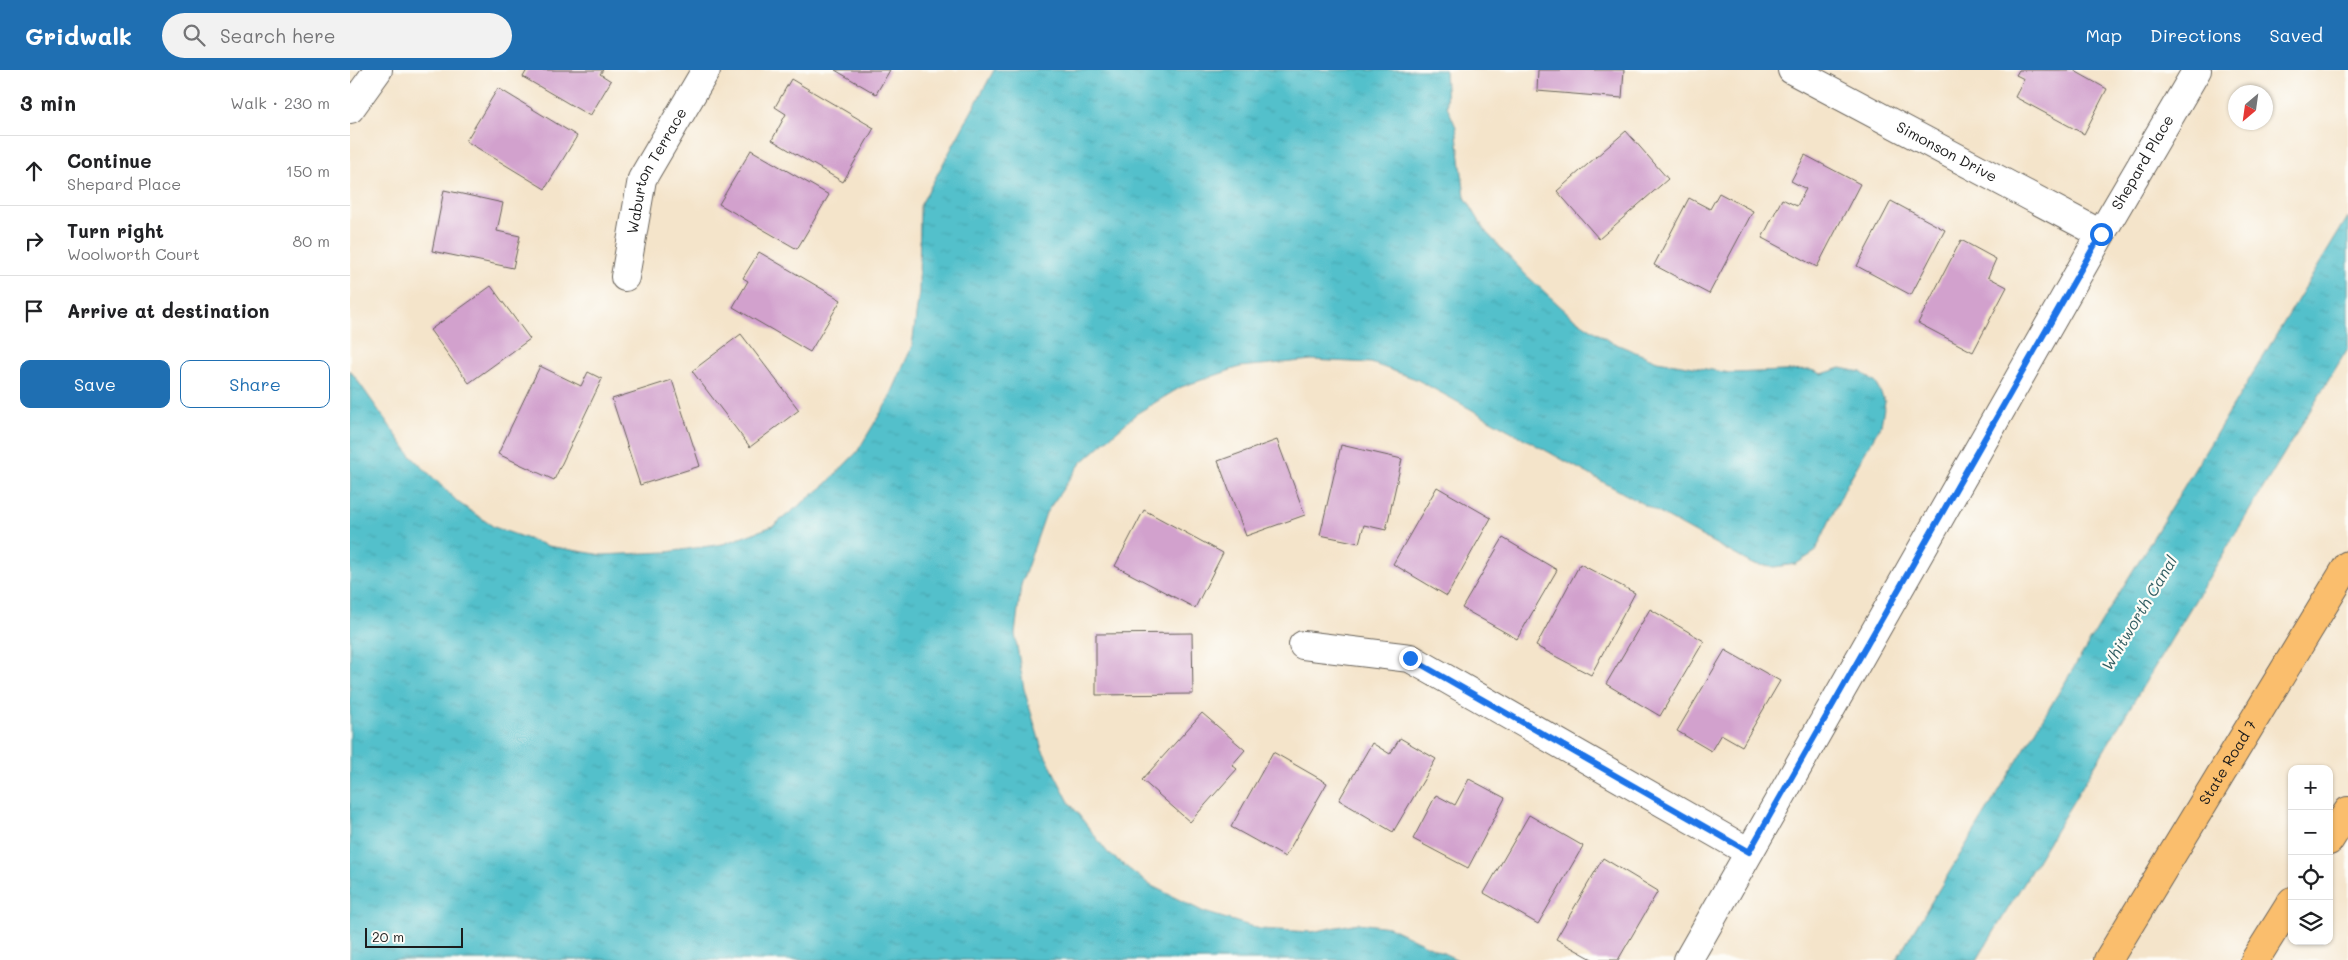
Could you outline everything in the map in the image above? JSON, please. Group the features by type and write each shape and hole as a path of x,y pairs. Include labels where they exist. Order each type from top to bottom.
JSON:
{"main road":[{"name":"State Road 7","path":"2108,960 2348,565"},
{"path":"2333,835 2348,811"},
{"path":"2255,960 2288,907"}],"street":[{"path":"350,109 378,70"},
{"name":"Waburton Terrace","path":"625,277 642,179 706,70"},
{"name":"Simonson Drive","path":"1792,70 2101,234"},
{"name":"Shepard Place","path":"1688,960 2101,234 2197,70"},
{"path":"1303,645 1410,658 1749,852"}],"water":[{"path":"994,70 1445,70 1447,106 1456,127 1465,197 1486,232 1526,275 1571,316 1609,341 1657,361 1730,373 1811,370 1822,374 1841,368 1861,372 1876,383 1885,402 1881,425 1847,484 1815,552 1796,564 1774,567 1752,564 1416,379 1371,363 1312,360 1240,367 1181,387 1136,414 1081,463 1046,513 1021,585 1015,634 1024,689 1042,749 1069,802 1108,853 1150,885 1204,912 1260,929 1311,932 1358,923 1389,927 1458,960 350,960 350,370 411,456 459,503 494,527 548,546 602,555 667,552 723,544 773,526 825,485 857,452 889,399 912,346 919,292 920,206"},
{"name":"Whitworth Canal","path":"2348,217 2348,348 1977,960 1896,960"}],"building":[{"path":"527,70 603,70 600,74 611,81 590,116 523,77"},
{"path":"835,70 890,70 876,94"},
{"path":"1538,70 1624,70 1622,98 1537,91"},
{"path":"2019,70 2073,70 2107,89 2084,134 2015,97 2024,79 2016,75"},
{"path":"791,79 874,128 843,182 772,140 786,114 775,107"},
{"path":"498,88 577,136 545,189 466,141"},
{"path":"1626,131 1668,179 1599,239 1557,191"},
{"path":"751,150 829,195 797,249 719,204"},
{"path":"1805,155 1860,184 1817,267 1762,238 1782,199 1797,206 1806,189 1791,181"},
{"path":"444,190 503,203 497,231 520,236 513,268 432,251"},
{"path":"1719,193 1753,211 1709,294 1654,265 1689,198 1710,209"},
{"path":"1891,201 1945,230 1911,295 1857,266"},
{"path":"1961,240 1996,259 1988,277 2007,287 1973,352 1918,323"},
{"path":"759,252 841,300 810,352 733,307 748,281 743,278"},
{"path":"491,286 530,339 469,383 430,330"},
{"path":"741,334 799,410 750,447 692,371"},
{"path":"540,366 581,386 588,372 602,379 554,480 498,454"},
{"path":"672,380 700,466 640,485 612,399"},
{"path":"1277,440 1305,515 1246,536 1218,461"},
{"path":"1341,445 1402,459 1386,530 1364,525 1359,543 1320,535"},
{"path":"1437,487 1491,518 1447,596 1393,564"},
{"path":"1144,510 1223,553 1195,608 1115,566"},
{"path":"1503,538 1557,570 1517,639 1462,608"},
{"path":"1580,564 1635,593 1591,675 1536,646"},
{"path":"1650,609 1704,641 1660,716 1606,684"},
{"path":"1192,633 1193,694 1096,695 1096,634"},
{"path":"1725,650 1780,681 1742,746 1721,734 1711,751 1677,731"},
{"path":"1202,713 1245,750 1232,765 1237,769 1190,822 1142,780"},
{"path":"1400,738 1436,759 1393,832 1339,800 1372,743 1390,754"},
{"path":"1273,752 1327,783 1285,857 1231,827"},
{"path":"1469,779 1505,798 1468,868 1413,839 1436,795 1455,805"},
{"path":"1529,815 1583,846 1538,924 1484,893"},
{"path":"1603,858 1658,891 1618,960 1594,960 1556,939"}],"route":[{"path":"1410,658 1749,852 2101,234"}]}
